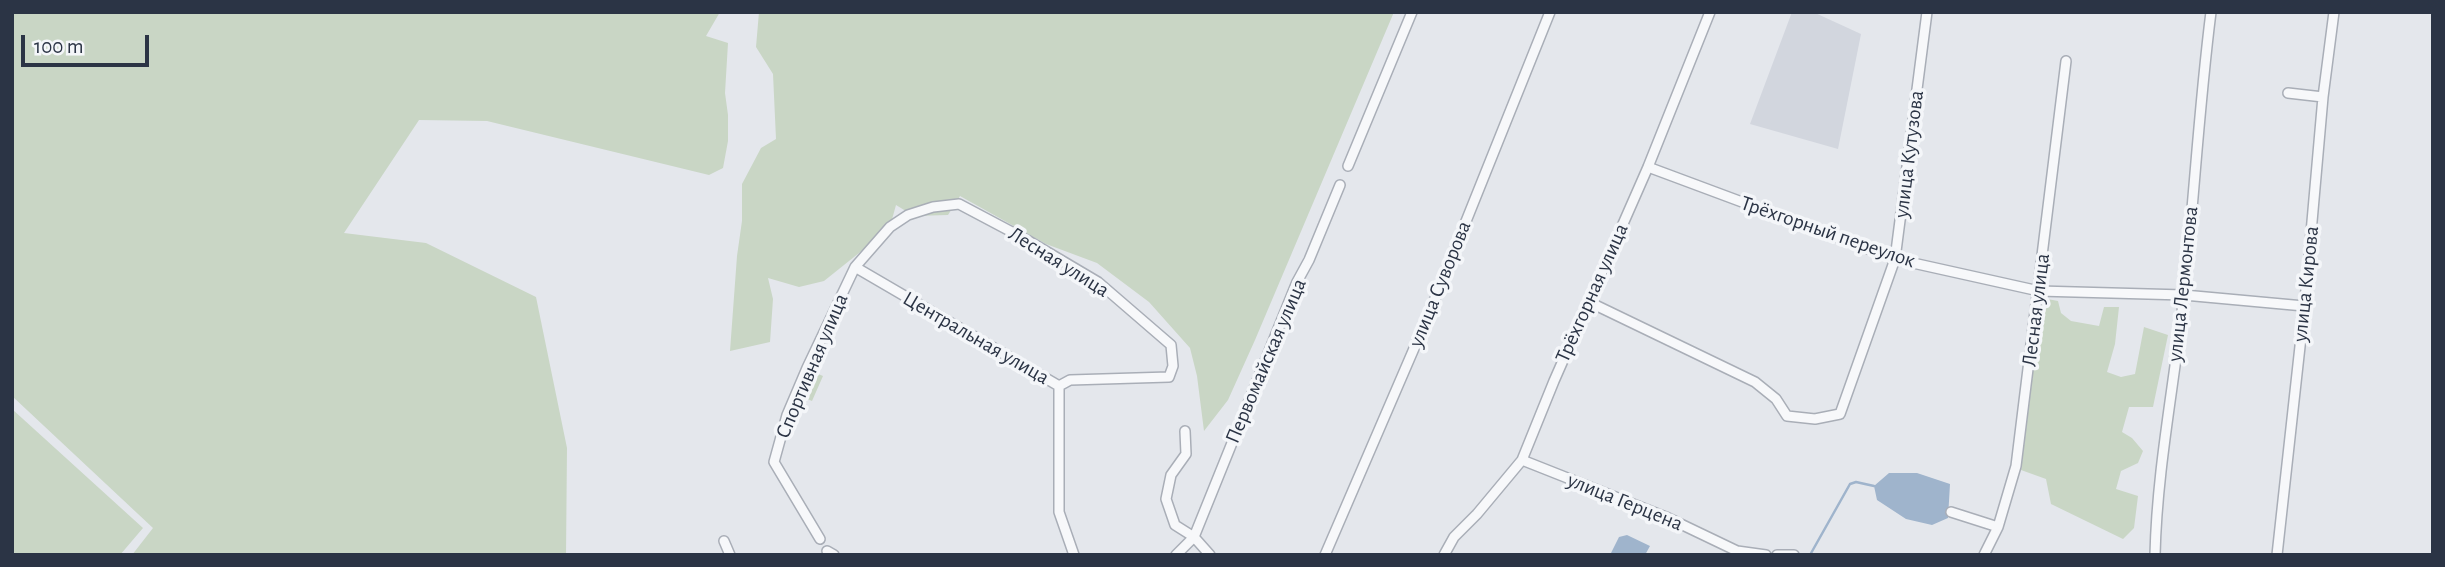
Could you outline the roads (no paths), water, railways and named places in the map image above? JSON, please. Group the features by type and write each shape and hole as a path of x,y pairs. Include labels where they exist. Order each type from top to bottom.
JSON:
{"street":[{"path":"1348,166 1412,12"},
{"name":"улица Суворова","path":"1325,555 1428,316 1550,12"},
{"name":"Трёхгорная улица","path":"1444,555 1454,537 1522,460 1648,167 1710,12"},
{"name":"улица Кутузова","path":"1589,302 1755,382 1776,399 1787,416 1815,419 1840,414 1895,259 1927,12"},
{"name":"улица Лермонтова","path":"2155,555 2156,501 2184,295 2202,78 2211,12"},
{"name":"улица Кирова","path":"2277,555 2334,12"},
{"name":"Лесная улица","path":"1984,555 1997,527 2016,466 2066,61"},
{"path":"2288,93 2323,97"},
{"name":"Трёхгорный переулок","path":"1648,167 1895,259 2039,291 2184,295 2304,306"},
{"name":"Первомайская улица","path":"1194,537 1297,282 1340,185"},
{"name":"Лесная улица","path":"855,267 890,227 908,215 933,207 958,204 997,223 1098,282 1171,345 1173,366 1169,377 1070,380 1059,386"},
{"name":"Центральная улица","path":"855,267 1059,386 1059,512 1074,555"},
{"name":"Спортивная улица","path":"820,539 774,463 802,380 855,267"},
{"path":"1185,431 1186,454 1171,475 1166,499 1175,525 1194,537 1210,555"},
{"name":"улица Герцена","path":"1522,460 1666,517 1737,551 1766,555"},
{"path":"1951,512 1997,527"},
{"path":"1176,555 1194,537"},
{"path":"724,541 730,555"},
{"path":"1777,555 1794,555"}],"water":[{"path":"1889,473 1917,473 1950,484 1948,518 1932,525 1906,519 1877,500 1874,486"},
{"path":"1627,535 1650,546 1645,555 1610,555 1619,537"}],"waterway":[{"path":"1810,555 1850,484 1856,482 1874,486"}]}
